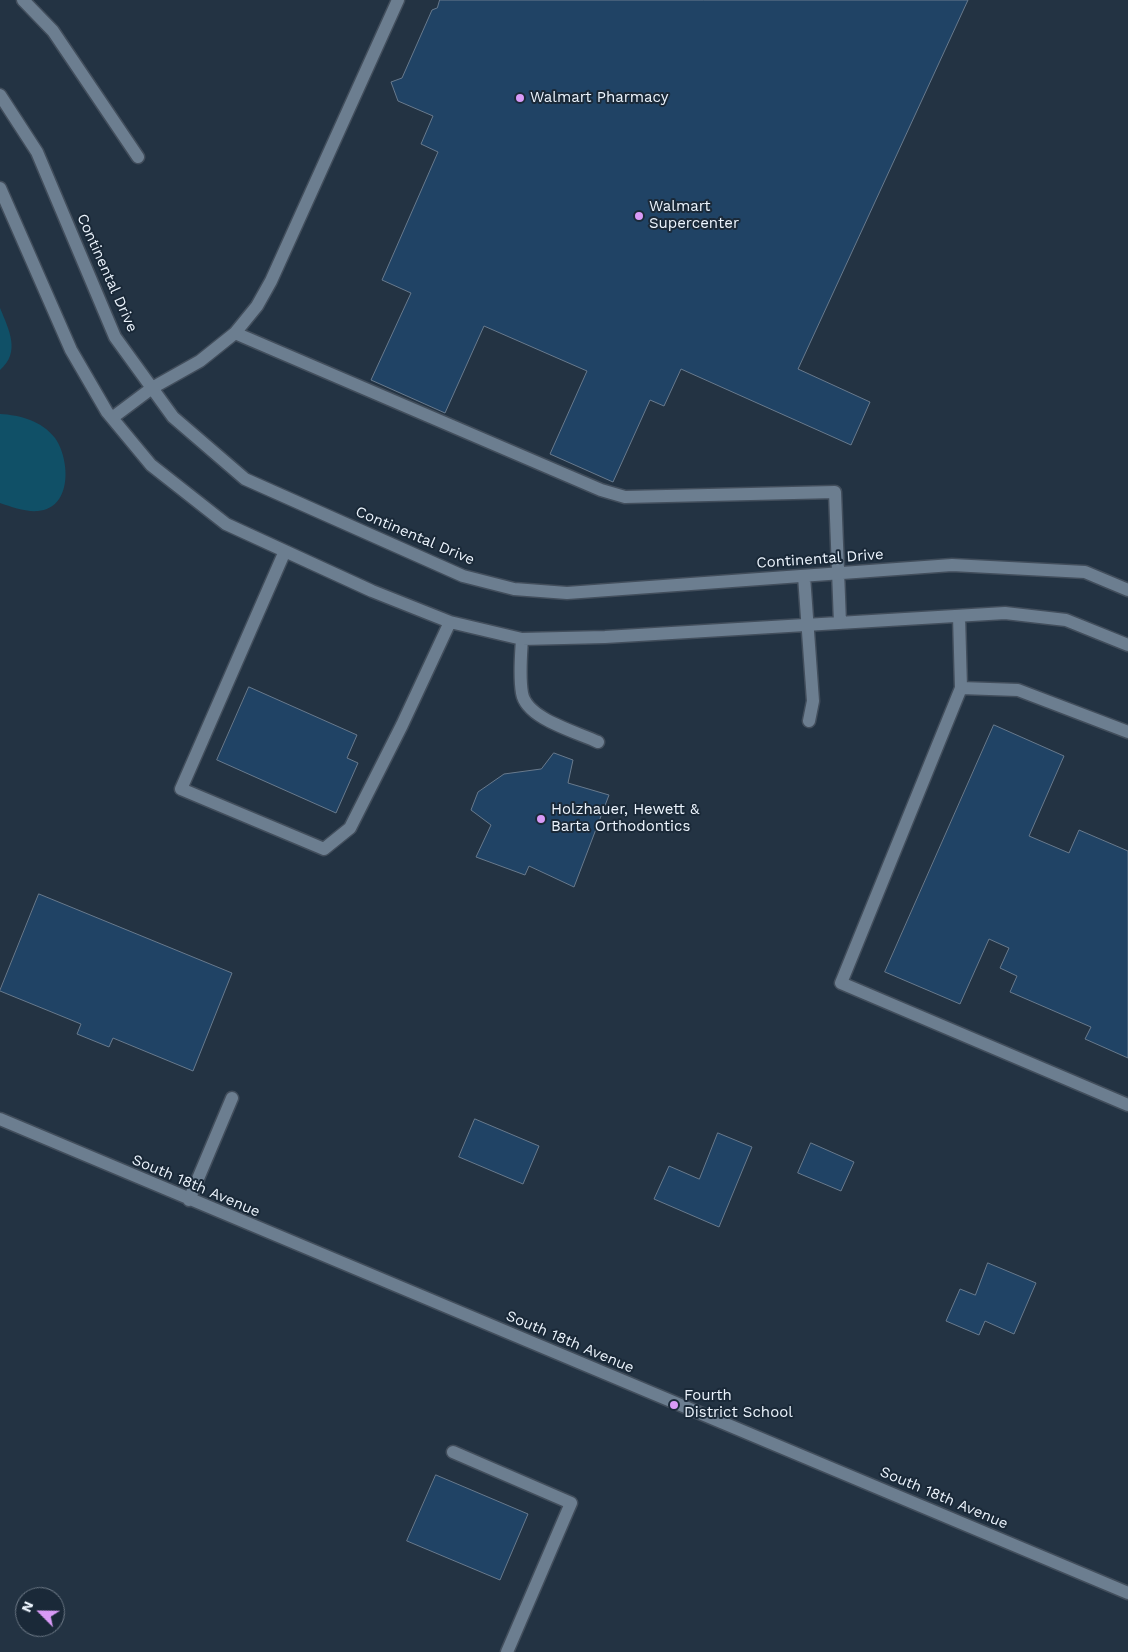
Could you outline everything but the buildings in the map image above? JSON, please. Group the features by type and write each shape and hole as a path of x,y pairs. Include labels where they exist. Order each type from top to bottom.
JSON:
{"street":[{"path":"23,0 53,31 138,157"},
{"path":"112,418 152,388 200,361 235,333 257,306 271,281 398,0"},
{"name":"Continental Drive","path":"0,96 37,152 115,337 173,417 245,479 462,576 514,589 567,594 952,565 1085,572 1128,590"},
{"path":"0,188 71,350 112,418 151,465 226,524 372,592 450,622 522,639 604,637 1005,613 1066,620 1128,645"},
{"path":"235,333 601,490 625,497 836,492 840,623"},
{"path":"285,552 181,789 324,849 350,828 402,725 450,622"},
{"path":"804,576 813,701 810,722"},
{"path":"959,616 961,688 840,983 1128,1106"},
{"path":"522,639 522,695 528,708 537,715 598,742"},
{"path":"961,688 1018,690 1128,732"},
{"path":"189,1200 232,1098"},
{"name":"South 18th Avenue","path":"0,1119 1128,1593"},
{"path":"453,1452 571,1503 507,1652"}],"water":[{"path":"0,308 12,348 10,356 0,370"},
{"path":"0,414 15,416 37,423 50,432 60,447 64,458 65,481 63,492 58,501 49,508 28,511 0,503"}],"place":[{"name":"Walmart Pharmacy","path":"520,98"},
{"name":"Walmart Supercenter","path":"639,216"},
{"name":"Holzhauer, Hewett & Barta Orthodontics","path":"541,819"},
{"name":"Fourth District School","path":"674,1405"}]}
